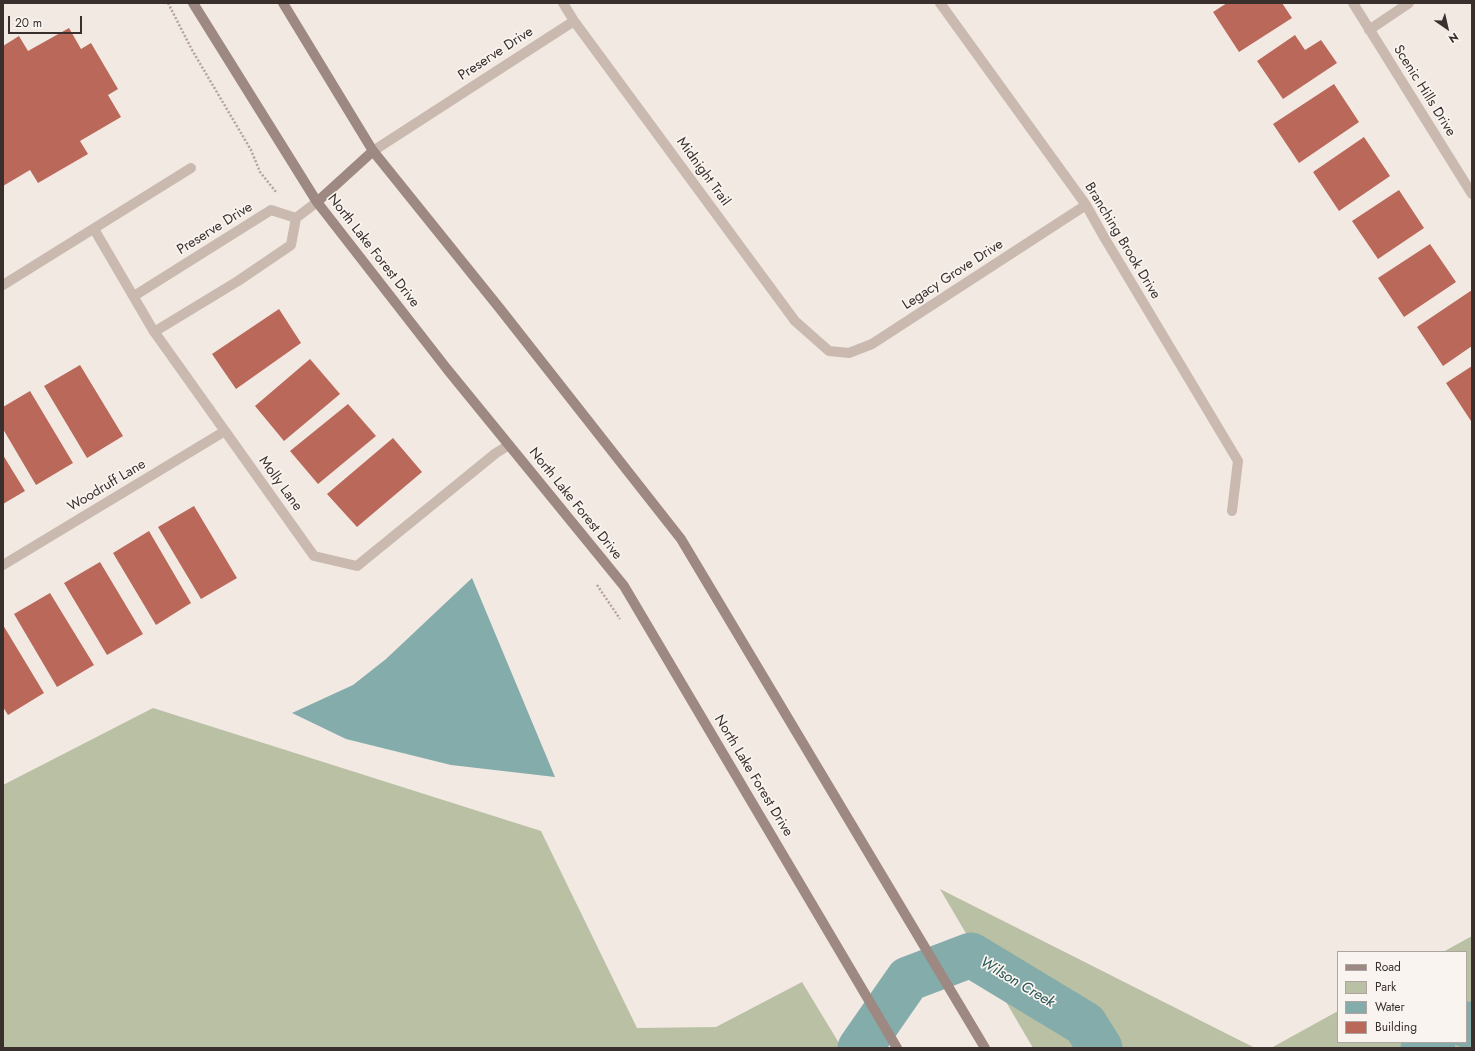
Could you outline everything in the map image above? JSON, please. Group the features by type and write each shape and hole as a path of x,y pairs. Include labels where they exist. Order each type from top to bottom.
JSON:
{"main road":[{"name":"North Lake Forest Drive","path":"193,3 316,202 447,369 624,586 897,1048"},
{"path":"284,3 373,151 501,310 681,539 985,1048"},
{"path":"316,202 373,151"}],"street":[{"name":"Midnight Trail","path":"563,3 574,21 795,321 829,351"},
{"name":"Branching Brook Drive","path":"940,3 1086,205 1238,461 1232,512"},
{"name":"Scenic Hills Drive","path":"1353,3 1472,194"},
{"path":"1369,30 1409,3"},
{"name":"Preserve Drive","path":"373,151 574,21"},
{"path":"3,285 191,168"},
{"path":"154,332 238,281 291,245 296,218 316,202"},
{"name":"Legacy Grove Drive","path":"829,351 849,353 872,344 1086,205"},
{"name":"Preserve Drive","path":"134,296 271,210 296,218"},
{"name":"Molly Lane","path":"94,229 154,332 314,556 357,566 496,453 509,445"},
{"name":"Woodruff Lane","path":"3,565 225,431"}],"path":[{"path":"168,3 192,50 251,150 260,172 278,195"},
{"path":"597,584 623,622"}],"green space":[{"path":"153,708 541,831 637,1028 716,1027 802,982 842,1048 3,1048 3,785"},
{"path":"940,889 1255,1048 1033,1048"},
{"path":"1472,936 1472,1048 1271,1048 1337,1012 1337,1043 1467,1043 1467,951 1445,951"},
{"path":"857,1036 864,1048 849,1048"}],"water":[{"path":"472,578 555,777 451,765 346,739 292,713 353,685 386,659"}],"building":[{"path":"1227,3 1282,3 1292,18 1239,52 1213,12"},
{"path":"69,28 81,49 91,43 118,89 108,95 121,117 80,141 88,154 38,183 30,170 3,186 3,46 19,36 28,51"},
{"path":"1295,35 1305,50 1321,40 1337,63 1283,99 1257,61"},
{"path":"1334,84 1359,122 1299,163 1273,124"},
{"path":"1364,137 1390,176 1339,211 1313,172"},
{"path":"1399,190 1424,228 1378,259 1352,221"},
{"path":"1430,244 1456,282 1404,317 1378,278"},
{"path":"1472,290 1472,346 1443,366 1417,327"},
{"path":"279,309 301,343 236,389 212,354"},
{"path":"310,359 340,394 284,441 255,406"},
{"path":"80,365 123,436 87,458 44,386"},
{"path":"1472,366 1472,421 1471,421 1446,383"},
{"path":"30,391 73,463 36,485 3,429 3,407"},
{"path":"348,404 376,436 318,484 290,451"},
{"path":"393,438 422,472 357,527 327,494"},
{"path":"3,455 25,491 3,504"},
{"path":"194,506 237,578 201,599 158,527"},
{"path":"149,531 191,603 156,625 113,553"},
{"path":"100,562 143,634 107,655 64,583"},
{"path":"50,593 94,665 57,687 14,614"},
{"path":"3,625 44,693 8,715 3,707"}],"waterway":[{"name":"Wilson Creek","path":"860,1048 908,979 971,955 1085,1024 1100,1048"},
{"name":"Wilson Creek","path":"1467,1025 1472,1024"},
{"name":"Wilson Creek","path":"1423,1048 1431,1043"}]}
